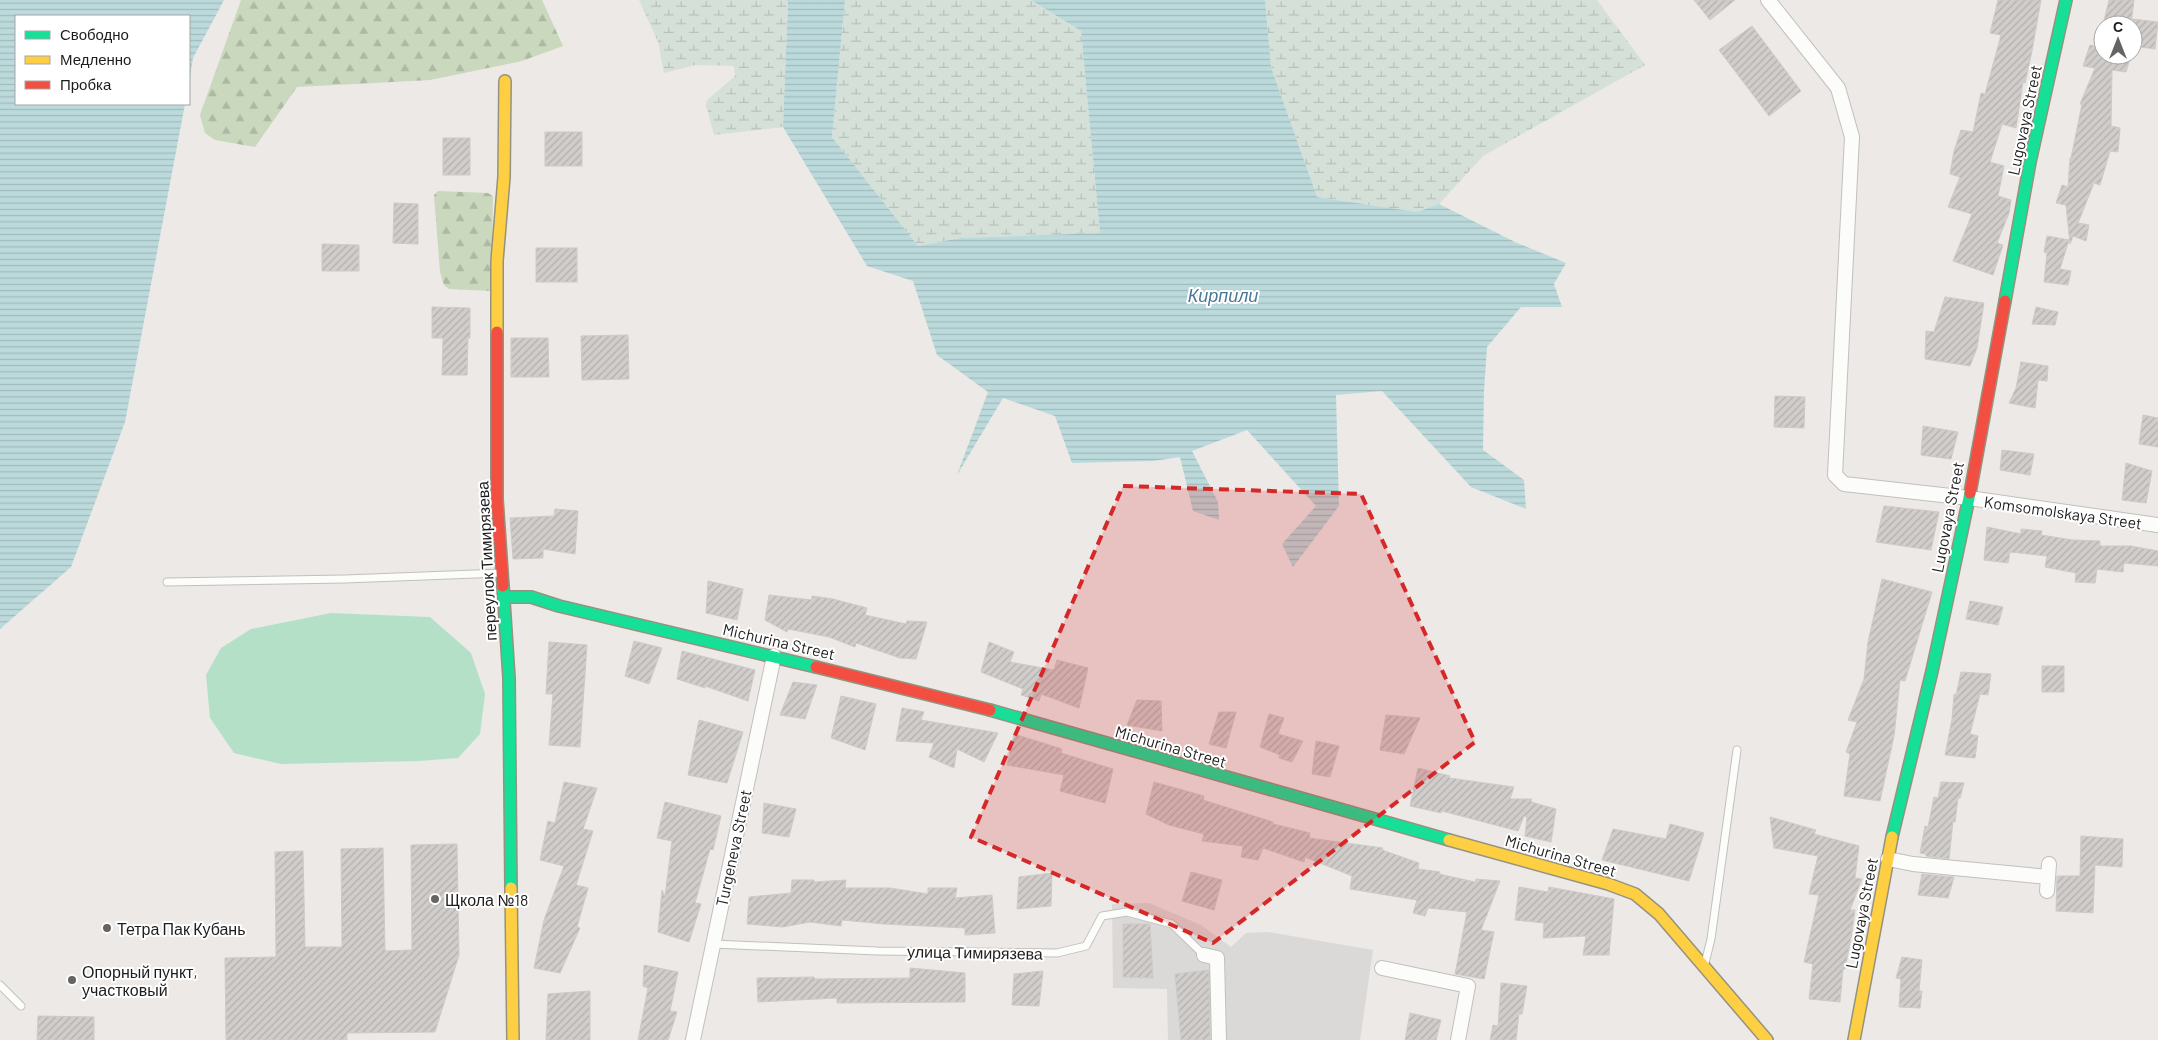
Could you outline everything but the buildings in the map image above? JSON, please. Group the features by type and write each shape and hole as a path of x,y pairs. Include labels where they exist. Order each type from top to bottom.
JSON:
{"street":[{"name":"Komsomolskaya Street","path":"1768,0 1838,88 1852,137 1836,475 1844,484 1969,498 2158,525"},
{"name":"Lugovaya Street","path":"1854,1040 1888,859 1932,671 1969,498 2030,162 2066,0"},
{"name":"переулок Тимирязева","path":"505,81 504,177 497,261 496,303 497,499 509,678 513,1040"},
{"name":"Michurina Street","path":"504,597 531,597 559,606 966,702 1194,769 1608,884 1635,894 1659,914 1767,1040"},
{"name":"Turgeneva Street","path":"693,1040 774,656"},
{"path":"1888,859 1912,864 2048,878"},
{"path":"1204,955 1217,958 1219,1040"},
{"path":"1382,968 1468,986 1458,1040"}],"lane":[{"path":"167,582 345,579 502,573"},
{"path":"1704,966 1711,939 1737,750"},
{"name":"улица Тимирязева","path":"712,944 877,951 1057,953 1086,946 1102,916 1127,912 1172,924 1204,955"},
{"path":"0,985 21,1006"}],"highlighted area":[{"path":"1123,486 1361,494 1475,742 1213,943 971,837"}],"shaded area":[{"path":"1149,903 1201,925 1231,947 1246,933 1268,932 1373,950 1360,1040 1168,1040 1167,989 1113,988 1112,904"}],"green space":[{"path":"241,0 542,0 563,46 522,61 430,80 297,87 255,147 215,140 205,133 200,115"},
{"path":"639,0 786,0 788,2 783,127 714,135 706,105 707,100 735,76 734,66 695,65 664,73 658,42"},
{"path":"845,0 1031,0 1081,31 1100,233 960,238 918,246 832,137"},
{"path":"1265,0 1597,0 1645,65 1483,156 1439,204 1417,212 1317,197 1271,67"},
{"path":"438,191 488,193 493,196 491,291 449,289 444,285 440,272 434,195"},
{"path":"331,613 430,617 471,653 485,694 480,734 458,758 419,761 281,764 234,753 210,718 206,675 221,648 251,629"}],"water":[{"path":"0,0 224,0 193,58 190,76 190,15 15,15 15,105 185,105 125,422 71,567 0,629"},
{"name":"Кирпили","path":"786,0 845,0 832,137 918,246 960,238 1100,233 1081,31 1031,0 1265,0 1271,67 1317,197 1417,212 1439,204 1515,242 1566,263 1554,284 1562,307 1521,307 1487,347 1483,450 1524,480 1526,509 1471,487 1382,391 1336,395 1339,506 1293,567 1282,544 1316,506 1247,430 1192,451 1218,502 1219,520 1193,511 1180,457 1153,461 1072,463 1055,416 1003,398 957,475 988,392 937,355 913,281 867,266 783,127 788,2"}],"traffic: fast":[{"path":"2005,301 2030,162 2066,0"},
{"path":"1892,837 1932,671 1970,493"},
{"path":"503,586 509,678 511,888"},
{"path":"504,597 531,597 559,606 816,667"},
{"path":"990,710 1449,840"}],"traffic: slow":[{"path":"497,332 497,261 504,177 505,81"},
{"path":"1854,1040 1892,837"},
{"path":"1449,840 1608,884 1635,894 1659,914 1767,1040"},
{"path":"511,888 513,1040"}],"traffic: jam":[{"path":"1970,493 2005,301"},
{"path":"497,332 497,499 503,586"},
{"path":"816,667 990,710"}],"place":[{"name":"Щкола №18","path":"435,899"},
{"name":"Тетра Пак Кубань","path":"107,928"},
{"name":"Опорный пункт, участковый","path":"72,980"}]}
